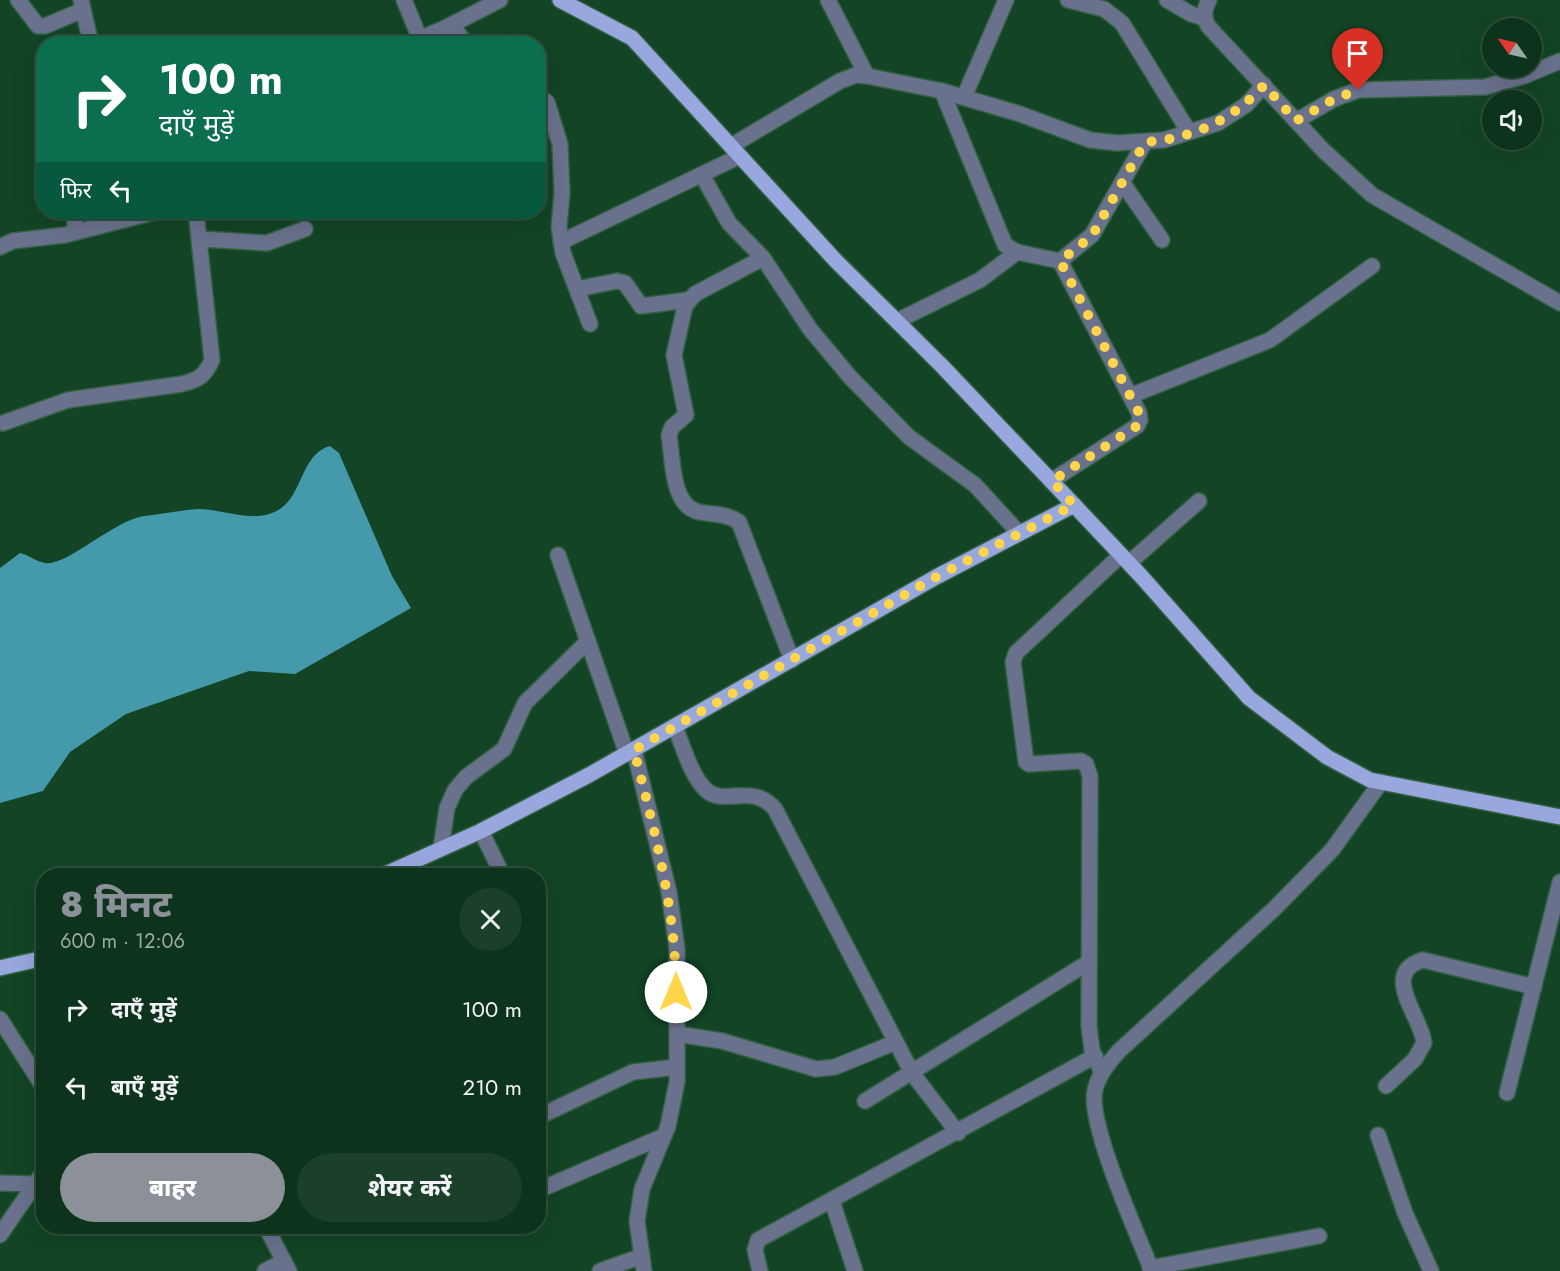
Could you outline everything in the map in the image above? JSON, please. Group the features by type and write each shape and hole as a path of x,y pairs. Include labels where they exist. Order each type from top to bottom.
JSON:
{"main road":[{"path":"560,0 632,38 836,261 897,321 1125,559 1249,698 1327,757 1356,774 1381,782 1560,817"},
{"path":"398,868 481,831 630,752 936,577 1074,505"},
{"path":"0,968 36,960"}],"street":[{"path":"18,0 38,26 45,26 82,5 89,36"},
{"path":"404,0 413,36"},
{"path":"426,36 453,25 500,0"},
{"path":"828,0 867,76"},
{"path":"964,98 1006,0"},
{"path":"1068,0 1104,5 1122,23 1189,132"},
{"path":"1167,0 1191,14 1204,18 1323,150 1372,195 1560,303"},
{"path":"1204,18 1205,7 1209,0"},
{"path":"453,25 460,36"},
{"path":"1296,121 1334,99 1358,90 1485,87 1524,76 1560,61"},
{"path":"561,242 702,175 840,81 856,75 942,91 1020,114 1090,140 1117,143 1164,140 1218,123 1246,105 1264,85"},
{"path":"942,91 1005,245 1017,252 1060,261 1092,236 1145,142"},
{"path":"546,101 560,144 562,193 559,228 561,242 591,324"},
{"path":"702,175 729,223 763,258 815,336 850,377 909,437 975,485 1019,533"},
{"path":"1122,182 1162,240"},
{"path":"75,219 75,232"},
{"path":"0,247 13,240 75,232 127,219"},
{"path":"3,423 68,400 182,384 198,380 207,372 212,360 197,219"},
{"path":"200,240 267,243 305,229"},
{"path":"897,321 980,280 1017,252"},
{"path":"577,289 617,282 630,287 641,306 688,300 695,294 763,258"},
{"path":"1052,481 1137,426 1140,420 1139,413 1060,261"},
{"path":"1130,396 1270,340 1372,266"},
{"path":"688,300 674,355 686,415 672,426 669,435 680,499 687,507 724,514 739,522 792,660"},
{"path":"1102,1073 1095,1056 1089,1026 1090,776 1086,764 1081,761 1029,764 1026,762 1013,662 1016,653 1125,559 1200,501"},
{"path":"558,555 630,752 669,892 690,1036 677,1066 677,1082 668,1126 642,1189 637,1221 643,1264 600,1271"},
{"path":"441,848 447,808 455,790 466,777 504,749 525,703 588,641"},
{"path":"675,727 705,789 717,795 743,794 766,800 912,1073 958,1133"},
{"path":"1319,1236 1151,1269 1097,1122 1095,1090 1102,1073 1119,1051 1266,917 1332,850 1381,782"},
{"path":"481,831 499,868"},
{"path":"1507,1093 1560,882"},
{"path":"1386,1086 1415,1059 1424,1043 1402,988 1404,974 1415,962 1422,960 1534,987"},
{"path":"865,1101 1089,962"},
{"path":"0,1019 36,1075"},
{"path":"690,1036 722,1041 816,1069 827,1069 896,1042"},
{"path":"760,1271 755,1250 758,1240 958,1133 1095,1056"},
{"path":"546,1113 633,1072 677,1066"},
{"path":"1378,1135 1405,1213 1431,1271"},
{"path":"546,1187 664,1136"},
{"path":"0,1235 36,1181"},
{"path":"0,1183 34,1184"},
{"path":"832,1201 855,1271"},
{"path":"265,1271 286,1266 270,1234"}],"water":[{"path":"330,446 339,453 392,576 411,608 295,674 249,671 126,714 70,752 43,791 0,803 0,568 20,553 45,563 54,562 78,551 132,519 144,516 198,509 250,516 270,514 288,502 313,457 320,450"}],"route":[{"path":"676,992 677,949 669,892 634,750 936,577 1074,505 1052,481 1137,426 1140,420 1139,413 1060,261 1092,236 1145,142 1164,140 1218,123 1246,105 1264,85 1296,121 1334,99 1358,90"}]}
